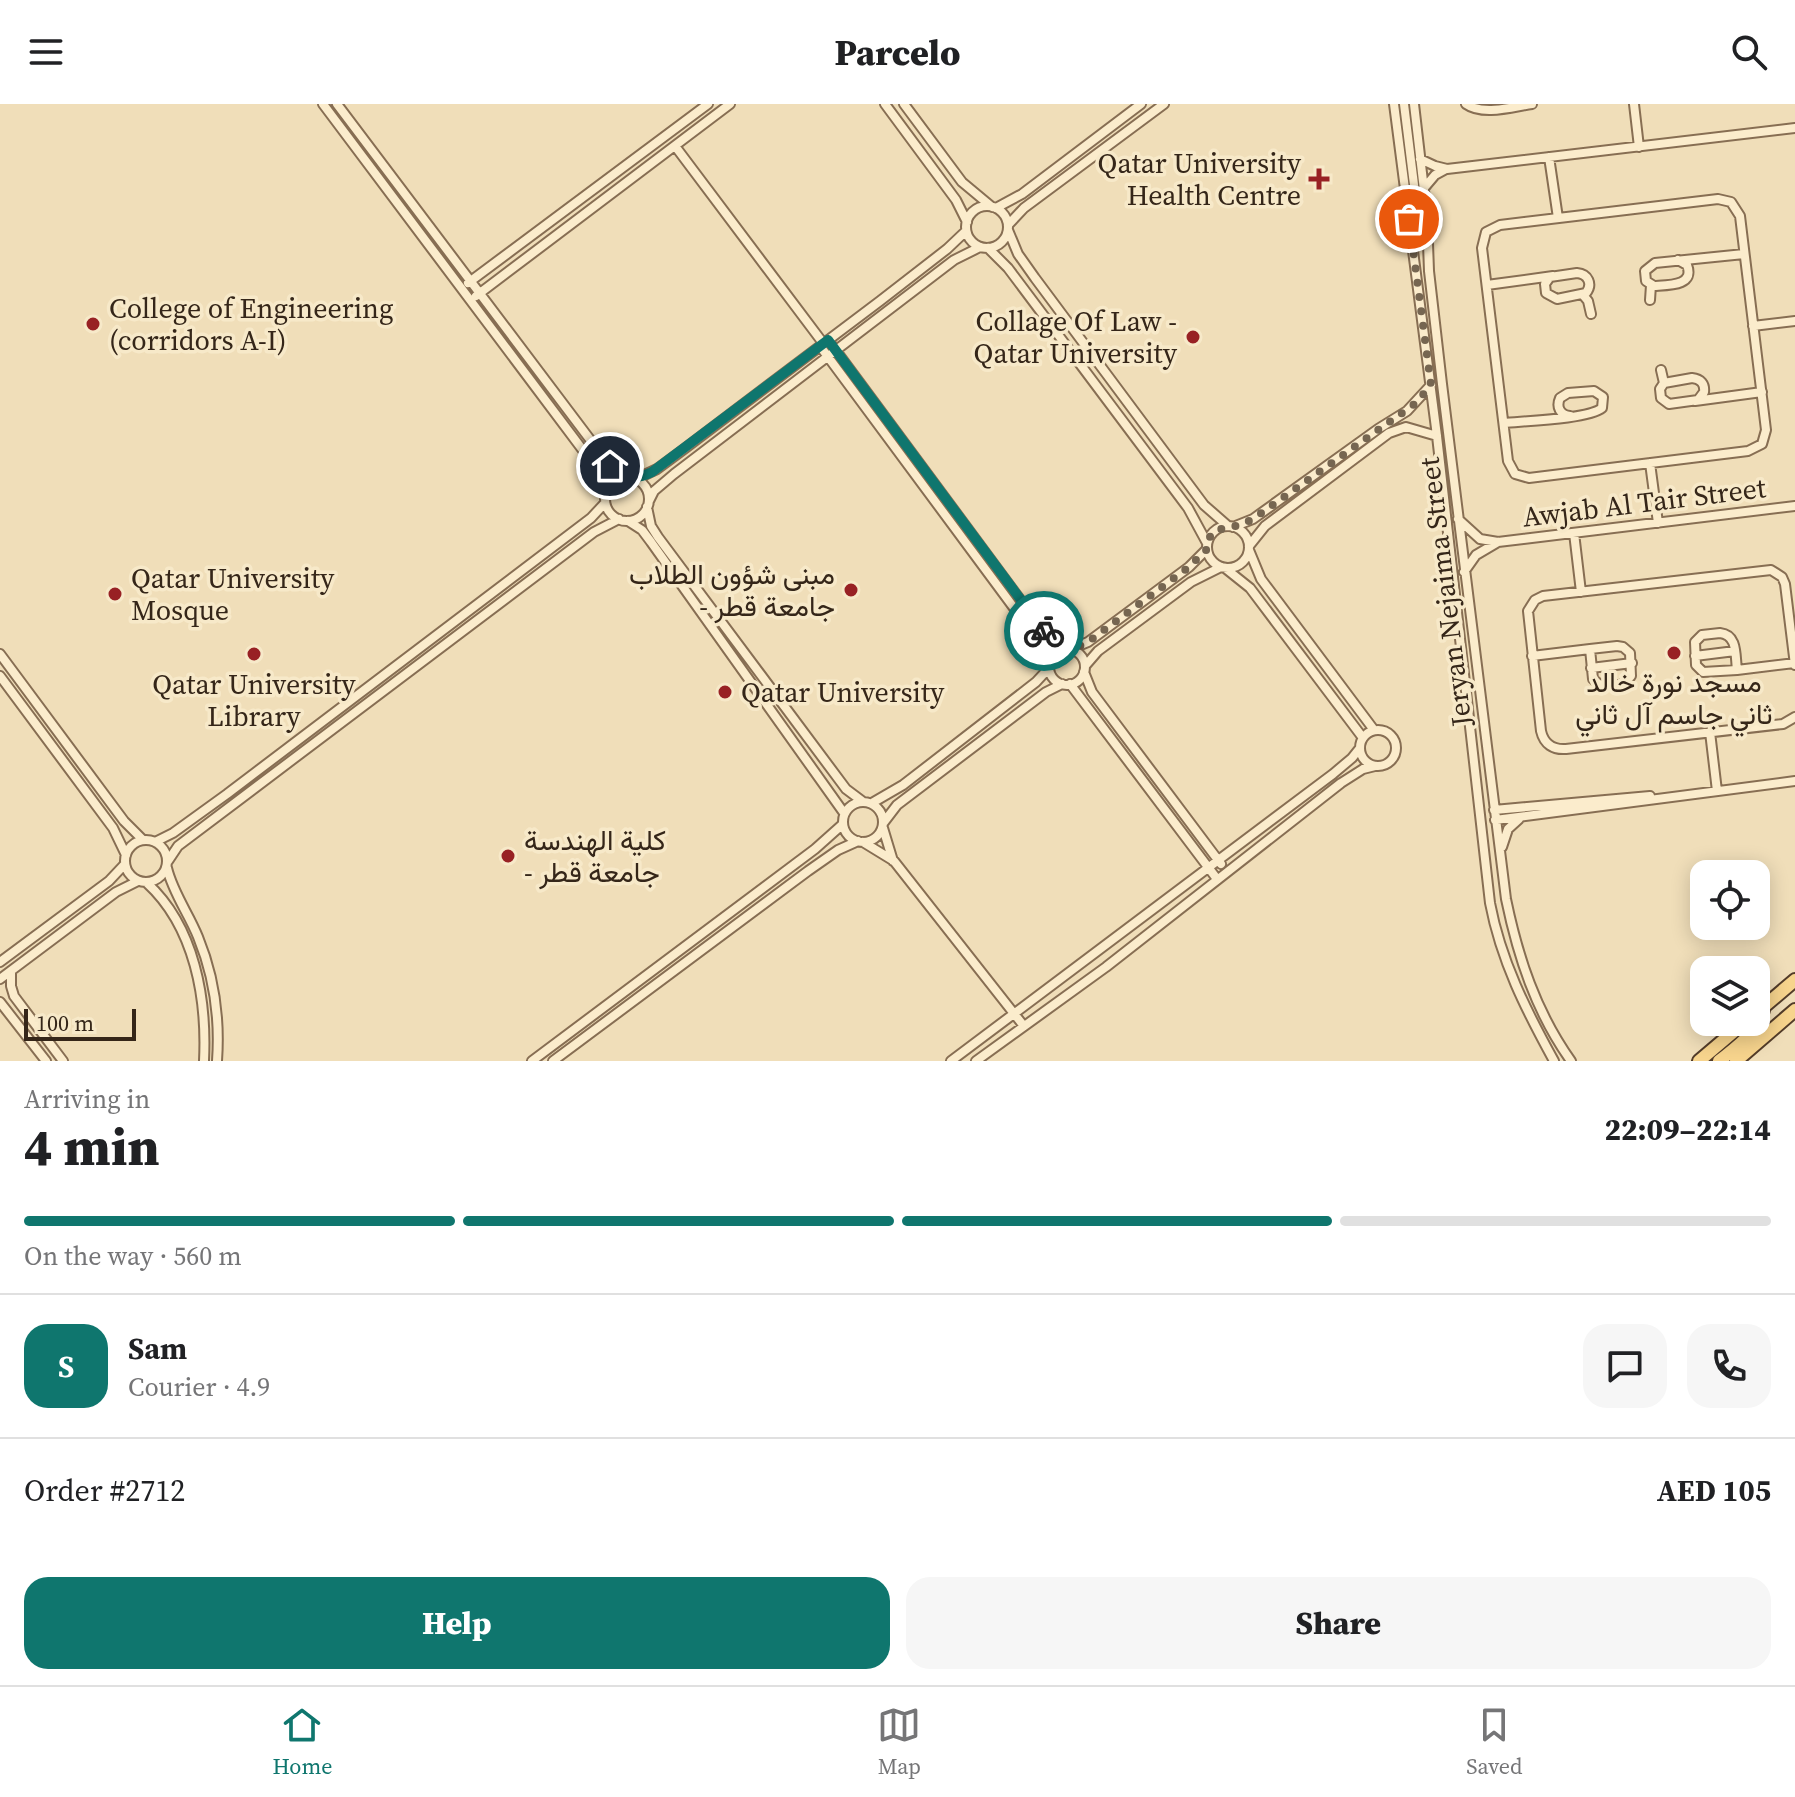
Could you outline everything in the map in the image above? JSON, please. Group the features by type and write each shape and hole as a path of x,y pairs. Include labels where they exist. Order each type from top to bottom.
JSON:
{"main road":[{"path":"1770,1001 1795,980"},
{"path":"1736,1061 1795,1010"},
{"path":"1699,1061 1728,1036"},
{"path":"1719,1061 1748,1036"}],"street":[{"path":"323,104 590,460 602,478 610,513 648,529 846,789 880,811 894,861 1023,1025"},
{"path":"337,104 610,466 625,477 636,479 646,488 648,529 844,813"},
{"path":"460,288 708,104"},
{"path":"469,301 730,104"},
{"path":"885,104 952,193 969,239 1008,268 1188,508 1212,561 1250,588 1363,738"},
{"path":"904,104 962,182 1005,217 1018,254 1204,505 1230,527 1244,534 1261,579 1374,730"},
{"path":"636,479 657,469 947,249 978,208 994,207 1022,194 1141,104"},
{"path":"0,979 116,892 159,879 178,846 601,527 639,517 661,484 954,260 1002,242 1008,227 1020,212 1164,104"},
{"name":"Jeryan Nejaima Street","path":"1394,104 1431,385 1490,903 1500,948 1514,984 1554,1061"},
{"path":"1404,104 1417,209 1428,229"},
{"name":"Jeryan Nejaima Street","path":"1414,104 1428,229 1430,281 1506,899 1516,944 1533,993 1548,1025 1571,1061"},
{"path":"1466,104 1479,107 1525,104"},
{"path":"1634,104 1639,147"},
{"path":"1424,188 1435,175 1447,169 1795,128"},
{"path":"674,130 676,145"},
{"path":"662,138 676,145 824,343 837,351 1050,640 1081,655 1092,692 1227,871"},
{"path":"1549,157 1558,218"},
{"path":"1420,159 1447,169"},
{"path":"1057,167 1065,177"},
{"path":"1723,199 1739,212 1744,254 1766,434 1759,447 1650,463 1521,477 1515,474 1509,464 1482,243 1489,229 1723,199"},
{"path":"565,211 573,223"},
{"path":"1650,300 1651,285 1644,274 1649,266 1744,254"},
{"path":"1651,285 1683,283 1702,259"},
{"path":"1678,260 1685,262 1690,271"},
{"path":"1487,285 1528,279 1577,273 1584,275 1590,283 1583,295 1554,298 1528,279"},
{"path":"1545,290 1546,281 1553,276"},
{"path":"1583,295 1591,314"},
{"path":"482,317 493,309"},
{"path":"1753,326 1795,321"},
{"path":"824,343 828,358 1040,643 1052,676 1066,684 1113,738 1217,879"},
{"path":"519,367 530,359"},
{"path":"1661,370 1664,383 1660,395 1666,403 1762,392"},
{"path":"1664,383 1696,378 1714,395 1722,397"},
{"path":"872,803 903,785 1036,682 1056,653 1088,642 1189,567 1216,530 1253,519 1407,411 1431,385"},
{"path":"1694,401 1703,396 1705,388"},
{"path":"1504,423 1597,412 1602,408 1603,397 1594,391 1568,393 1544,418"},
{"path":"1558,404 1562,413 1570,416"},
{"path":"553,1061 838,850 877,836 897,805 1046,692 1078,681 1098,651 1191,582 1242,563 1265,526 1394,430 1414,428 1437,436"},
{"path":"890,440 899,435"},
{"path":"590,460 600,453"},
{"path":"1650,463 1658,523"},
{"path":"1321,469 1328,478"},
{"path":"155,842 173,833 233,789 591,518 613,483 625,477"},
{"path":"1301,484 1308,493"},
{"path":"935,502 944,496"},
{"name":"Awjab Al Tair Street","path":"1458,519 1480,539 1498,542 1795,506"},
{"path":"1574,533 1581,592"},
{"name":"Awjab Al Tair Street","path":"1464,572 1476,555 1498,542"},
{"path":"1737,670 1733,640 1726,633 1706,634 1695,642 1696,665 1703,672 1737,670 1795,664 1785,584 1779,574 1771,570 1543,596 1532,603 1528,620 1541,731 1553,748 1783,724 1795,717"},
{"path":"1532,656 1590,649 1623,647 1630,653 1632,663 1627,682 1607,686 1595,681 1590,649"},
{"path":"1695,656 1735,651"},
{"path":"0,654 124,821 143,840 155,842 165,851 173,888 203,952 216,1004 217,1061"},
{"path":"1591,668 1632,663"},
{"path":"11,669 0,676 113,828 129,874 161,897 173,915 196,968 204,1018 204,1061"},
{"path":"951,1061 1343,766 1360,748 1363,738 1374,730 1391,735 1397,748 1389,763 1363,769 1341,783 1106,967 976,1061"},
{"path":"1113,738 1121,731"},
{"path":"1710,732 1717,791"},
{"path":"1360,748 1364,760 1375,766"},
{"path":"1495,815 1523,817 1795,781"},
{"path":"1156,796 1165,788"},
{"path":"1495,815 1633,797 1678,796"},
{"path":"862,801 851,805 844,813 846,833 894,861"},
{"path":"1506,899 1508,884 1502,849 1504,838 1511,824 1523,817"},
{"path":"532,1061 747,901 843,824"},
{"path":"0,962 109,881 131,847 143,840"},
{"path":"747,901 754,911"},
{"path":"719,922 725,933"},
{"path":"11,971 14,996 63,1061"},
{"path":"0,1002 46,1061"}],"way so far":[{"path":"1044,631 1053,643 1064,649 1077,648 1088,642 1189,567 1207,549 1208,539 1216,530 1253,519 1416,403 1431,385 1409,219"}],"place":[{"name":"Qatar University Health Centre","path":"1319,179"},
{"name":"College of Engineering (corridors A-I)","path":"93,324"},
{"name":"Collage Of Law - Qatar University","path":"1193,337"},
{"name":"مبنى شؤون الطلاب - جامعة قطر","path":"851,590"},
{"name":"Qatar University Mosque","path":"115,594"},
{"name":"مسجد نورة خالد ثاني جاسم آل ثاني","path":"1674,653"},
{"name":"Qatar University Library","path":"254,654"},
{"name":"Qatar University","path":"725,692"},
{"name":"كلية الهندسة - جامعة قطر","path":"508,856"}],"route":[{"path":"610,466 625,477 636,479 652,472 828,340 1044,631"}]}
